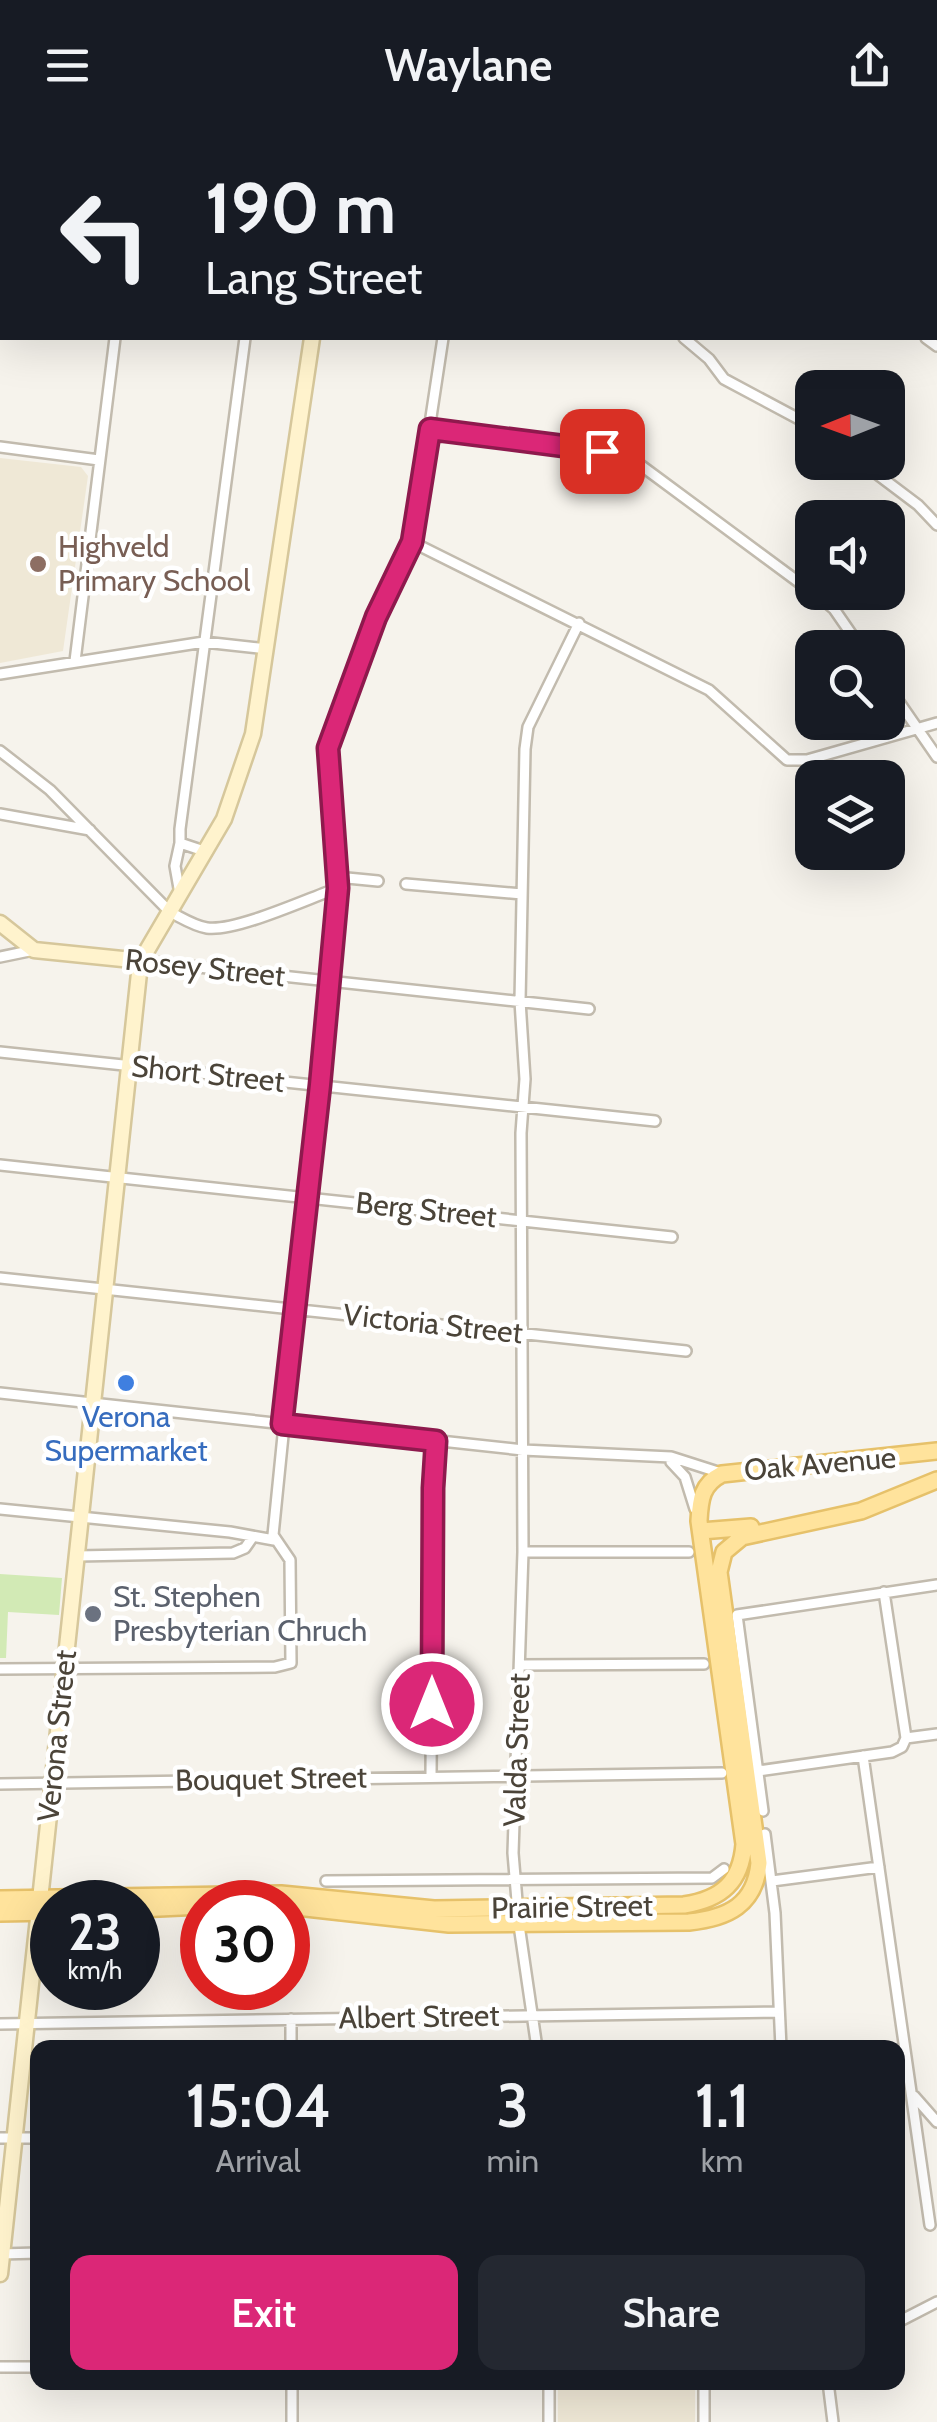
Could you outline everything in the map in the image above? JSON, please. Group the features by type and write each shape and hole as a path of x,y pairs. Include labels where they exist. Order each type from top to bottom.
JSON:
{"main road":[{"path":"301,410 304,340"},
{"path":"142,961 207,852 241,775 260,699 312,340"},
{"path":"0,922 34,950"},
{"name":"Rosey Street","path":"34,950 142,961"},
{"name":"Verona Street","path":"46,1880 52,1783 142,961"},
{"name":"Oak Avenue","path":"706,1484 722,1474 937,1451"},
{"name":"Oak Avenue","path":"780,1530 862,1511 937,1480"},
{"name":"Prairie Street","path":"310,1909 430,1923 698,1903 720,1894 739,1872 744,1844 700,1526 706,1484"},
{"path":"700,1526 761,1526 780,1530"},
{"name":"Prairie Street","path":"160,1901 281,1894 518,1916 712,1920 735,1910 752,1893 760,1863 719,1572 724,1552 734,1540 780,1530"},
{"name":"Prairie Street","path":"0,1899 30,1904"},
{"name":"Prairie Street","path":"0,1913 30,1909"},
{"name":"Verona Street","path":"0,2274 7,2138 30,1998"}],"street":[{"path":"74,661 115,340"},
{"path":"180,896 175,866 245,340"},
{"path":"0,1669 290,1665 290,1560 273,1538 338,882 328,748 382,602 412,542 443,340"},
{"path":"686,340 724,379 795,417"},
{"path":"430,429 602,451 634,461 795,579"},
{"path":"0,447 98,460"},
{"path":"885,480 937,525"},
{"path":"412,542 710,690 783,759 806,760 937,723"},
{"name":"Valda Street","path":"536,2040 514,1880 523,1552 525,1063 520,1001 526,736 578,623"},
{"path":"0,674 204,642 268,649"},
{"path":"905,711 937,758"},
{"path":"0,751 62,801 170,912 204,927 224,927 338,882 378,881"},
{"path":"45,821 62,801"},
{"path":"0,814 92,831"},
{"path":"180,842 207,852"},
{"path":"406,884 522,894"},
{"name":"Rosey Street","path":"0,957 34,950"},
{"name":"Rosey Street","path":"142,961 589,1009"},
{"name":"Short Street","path":"0,1052 655,1121"},
{"name":"Berg Street","path":"0,1165 672,1238"},
{"name":"Victoria Street","path":"0,1278 686,1351"},
{"path":"0,1393 522,1450 663,1457 722,1474"},
{"path":"432,1776 436,1441"},
{"path":"663,1457 681,1469 700,1526"},
{"path":"0,1509 273,1538"},
{"path":"77,1556 233,1553 245,1548 252,1538"},
{"path":"523,1552 689,1552"},
{"path":"763,1810 737,1615 937,1585"},
{"path":"884,1592 906,1738"},
{"path":"520,1666 704,1664"},
{"path":"758,1771 896,1750 906,1738 937,1734"},
{"path":"863,1756 904,2040"},
{"name":"Bouquet Street","path":"0,1784 722,1773"},
{"path":"765,1834 772,1881 780,2040"},
{"path":"772,1881 879,1867"},
{"path":"326,1881 712,1878 724,1869"},
{"name":"Albert Street","path":"0,2024 777,2012"},
{"path":"291,2040 292,2018"},
{"path":"905,2047 930,2225"},
{"path":"905,2083 910,2082"},
{"path":"912,2094 937,2122"},
{"path":"1,2254 30,2252"},
{"path":"905,2318 937,2302"},
{"path":"0,2367 30,2367"},
{"path":"292,2390 292,2422"},
{"path":"549,2390 549,2422"},
{"path":"704,2390 704,2422"},
{"path":"829,2390 833,2422"}],"shaded area":[{"name":"Highveld Primary School","path":"0,458 81,467 88,476 63,651 0,663"},
{"path":"558,2390 695,2390 695,2422 558,2422"}],"green space":[{"path":"0,1574 62,1578 59,1615 8,1612 6,1658 0,1658"}],"place":[{"name":"Highveld Primary School","path":"38,564"},
{"name":"Verona Supermarket","path":"126,1383"},
{"name":"St. Stephen Presbyterian Chruch","path":"93,1614"}],"route":[{"path":"432,1704 436,1441 282,1424 338,888 328,748 388,587 412,542 430,429 602,451"}]}
